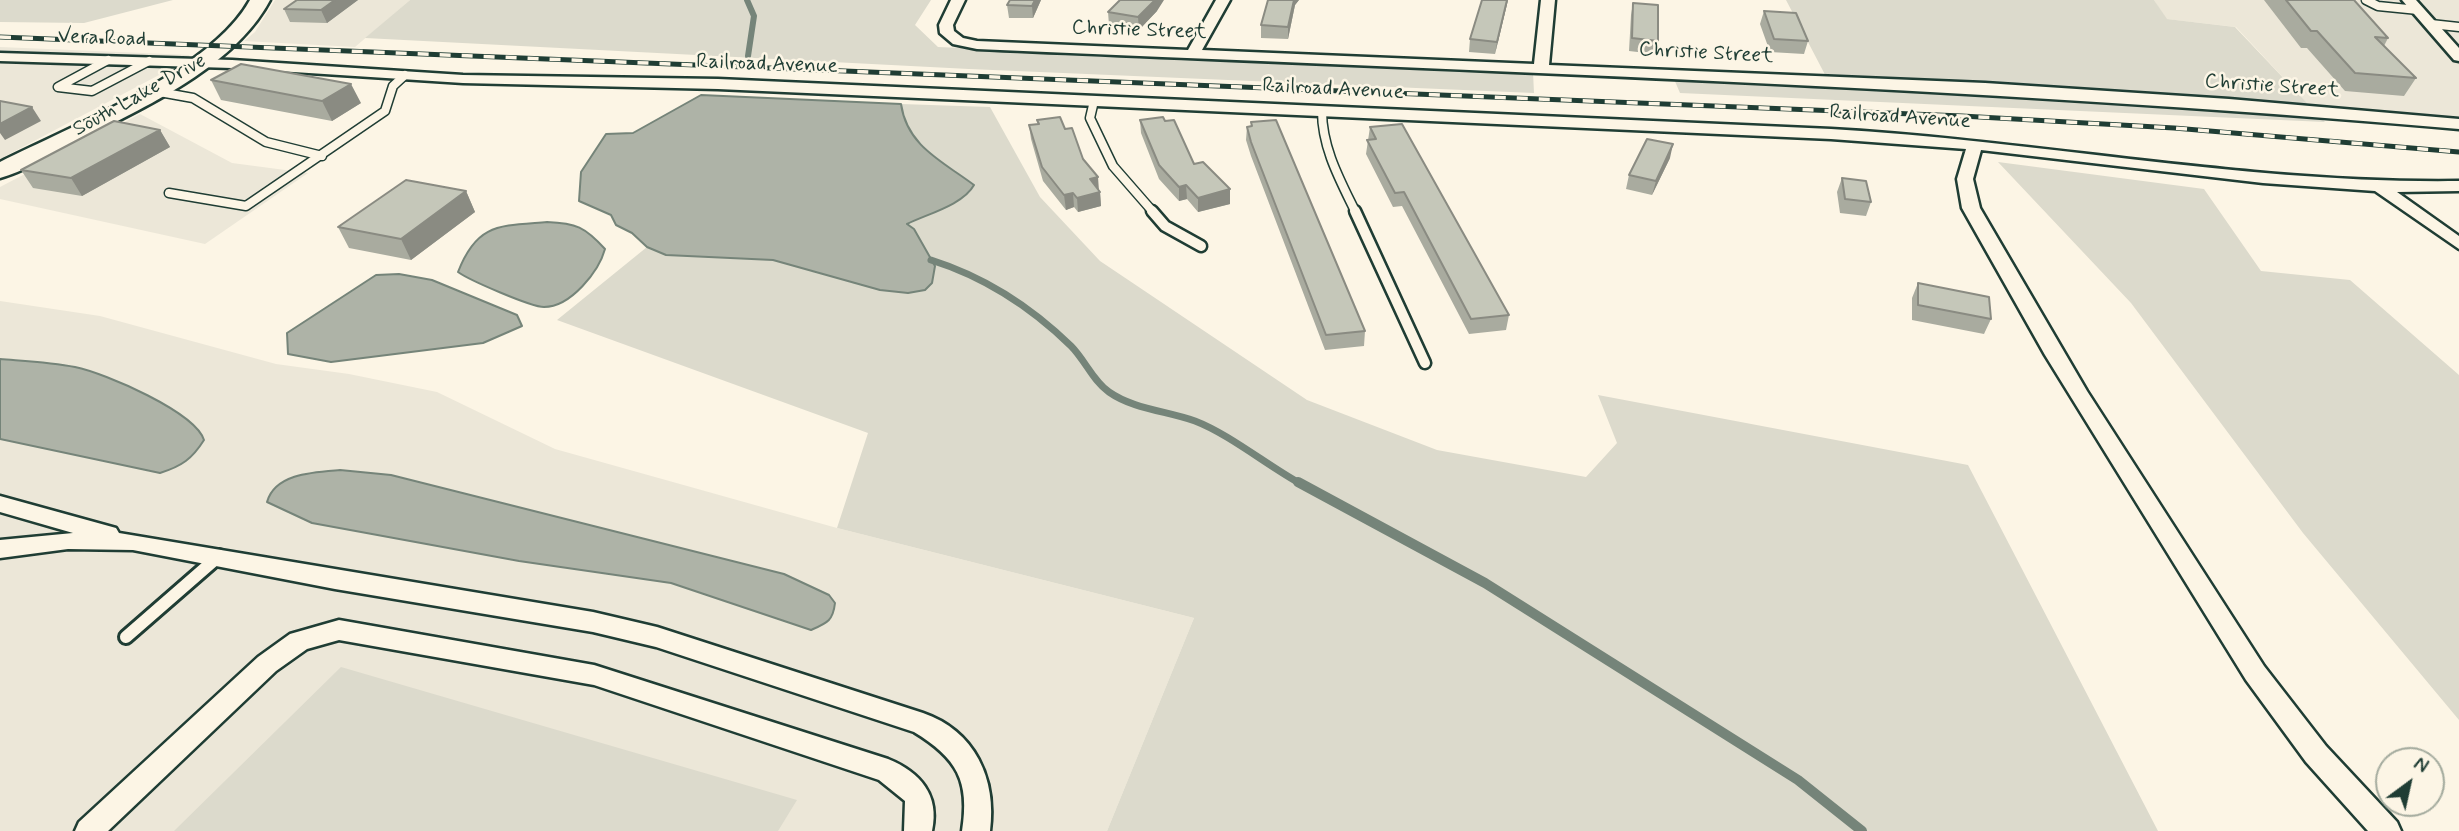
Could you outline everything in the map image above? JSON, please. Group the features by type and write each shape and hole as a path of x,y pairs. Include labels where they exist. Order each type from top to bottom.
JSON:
{"main road":[{"name":"South Lake Drive","path":"2,169 203,63 249,24 260,0"}],"street":[{"name":"Christie Street","path":"958,0 946,25 951,37 976,45 1986,88 2459,124"},
{"path":"1193,54 1223,0"},
{"path":"1541,67 1549,0"},
{"path":"2414,5 2459,57"},
{"name":"Vera Road","path":"0,57 203,63"},
{"name":"Railroad Avenue","path":"203,63 463,79 718,84 1831,134 1975,144 2232,177 2381,188 2459,187"},
{"path":"1975,144 1965,179 1971,208 2072,383 2262,687 2328,768 2386,831"},
{"path":"2381,188 2459,244"},
{"path":"0,504 133,542 219,556 335,580 624,628 923,724 948,738 971,766 978,804 975,831"},
{"path":"0,549 68,541 133,542"},
{"path":"89,831 267,663 299,641 339,630 594,675 878,767 908,781 916,792 922,807 918,831"}],"lane":[{"path":"2366,0 2378,5 2414,5"},
{"path":"2431,24 2459,27"},
{"path":"108,60 58,88 92,91 149,61"},
{"path":"169,193 246,206 385,111 393,86 405,75"},
{"path":"152,91 193,98 266,142 322,156"},
{"path":"1094,101 1090,118 1113,166 1165,226 1201,246"},
{"path":"1322,111 1322,128 1329,155 1425,363"},
{"path":"126,636 219,556"}],"shaded area":[{"path":"0,0 173,0 84,23 0,22"},
{"path":"275,0 410,0 355,47 244,41 255,32"},
{"path":"410,0 931,0 915,25 938,47 1533,72 1534,93 969,69 365,38"},
{"path":"1786,0 2154,0 2167,19 2235,27 2325,122 1680,93 1674,79 1832,88"},
{"path":"2154,0 2459,0 2459,129 2319,116 2236,27 2166,19"},
{"path":"0,47 190,55 161,74 0,159"},
{"path":"701,95 901,104 910,131 918,142 974,185 962,198 907,224 914,229 935,266 932,283 925,290 908,293 880,290 773,260 666,255 647,247 632,233 616,225 611,215 579,201 581,172 606,134 633,133"},
{"path":"901,104 990,107 1040,197 1100,261 1307,400 1437,450 1586,477 1617,443 1598,395 1968,465 2158,831 1107,831 1194,618 837,528 868,433 557,320 647,247 678,255 760,258 908,293 935,266 914,229 906,224 957,200 956,171 936,159 920,144 908,126"},
{"path":"140,114 232,163 308,173 205,244 0,199 0,187"},
{"path":"1998,162 2204,189 2261,271 2350,280 2459,375 2459,720 2303,533 2131,303"},
{"path":"547,222 579,228 605,249 590,277 564,301 544,307 537,306 458,272 473,244 492,230"},
{"path":"399,274 432,280 517,315 522,326 483,343 331,362 288,354 287,333 376,275"},
{"path":"0,301 100,316 276,364 349,374 437,392 555,449 837,528 1194,618 1107,831 0,831"},
{"path":"0,359 66,365 107,377 167,406 197,429 204,440 186,461 160,473 0,439"},
{"path":"340,470 391,475 784,574 829,595 835,603 833,614 828,621 811,630 671,583 519,561 312,523 267,502 271,492 287,480 308,473"},
{"path":"341,667 797,800 778,831 174,831"}],"building":[{"path":"297,0 335,0 321,10 284,9"},
{"path":"1010,0 1035,0 1032,6 1007,5"},
{"path":"1120,0 1155,0 1138,17 1108,12"},
{"path":"1268,0 1294,0 1288,27 1261,25"},
{"path":"1482,0 1507,0 1497,42 1470,39"},
{"path":"2286,0 2354,0 2388,38 2375,37 2416,78 2355,73 2317,31 2311,31"},
{"path":"1633,3 1658,5 1658,41 1632,38"},
{"path":"1764,11 1796,13 1808,41 1774,39"},
{"path":"241,64 351,84 322,101 211,80"},
{"path":"0,101 32,107 0,124"},
{"path":"1060,117 1065,129 1072,128 1083,159 1098,177 1090,179 1100,192 1077,198 1073,193 1064,195 1042,167 1029,125 1039,124 1037,120"},
{"path":"1163,117 1165,121 1174,120 1194,164 1203,162 1230,189 1198,198 1186,185 1179,187 1159,165 1140,120"},
{"path":"1276,120 1365,331 1326,335 1247,127 1252,126 1251,122"},
{"path":"114,121 160,130 71,178 21,170"},
{"path":"1402,124 1509,315 1471,319 1404,192 1395,193 1367,140 1376,139 1370,127"},
{"path":"1647,139 1673,144 1656,181 1629,175"},
{"path":"1842,178 1866,181 1871,202 1845,199"},
{"path":"406,180 466,191 401,239 338,227"},
{"path":"1918,283 1989,297 1991,319 1918,305"}],"waterway":[{"path":"747,0 754,16 748,56"},
{"path":"931,260 988,284 1040,318 1071,346 1098,382 1118,398 1208,427 1301,484"},
{"path":"1298,482 1485,583 1798,780 1862,831"}],"railway":[{"path":"0,37 1962,116 2174,128 2459,152"}]}
